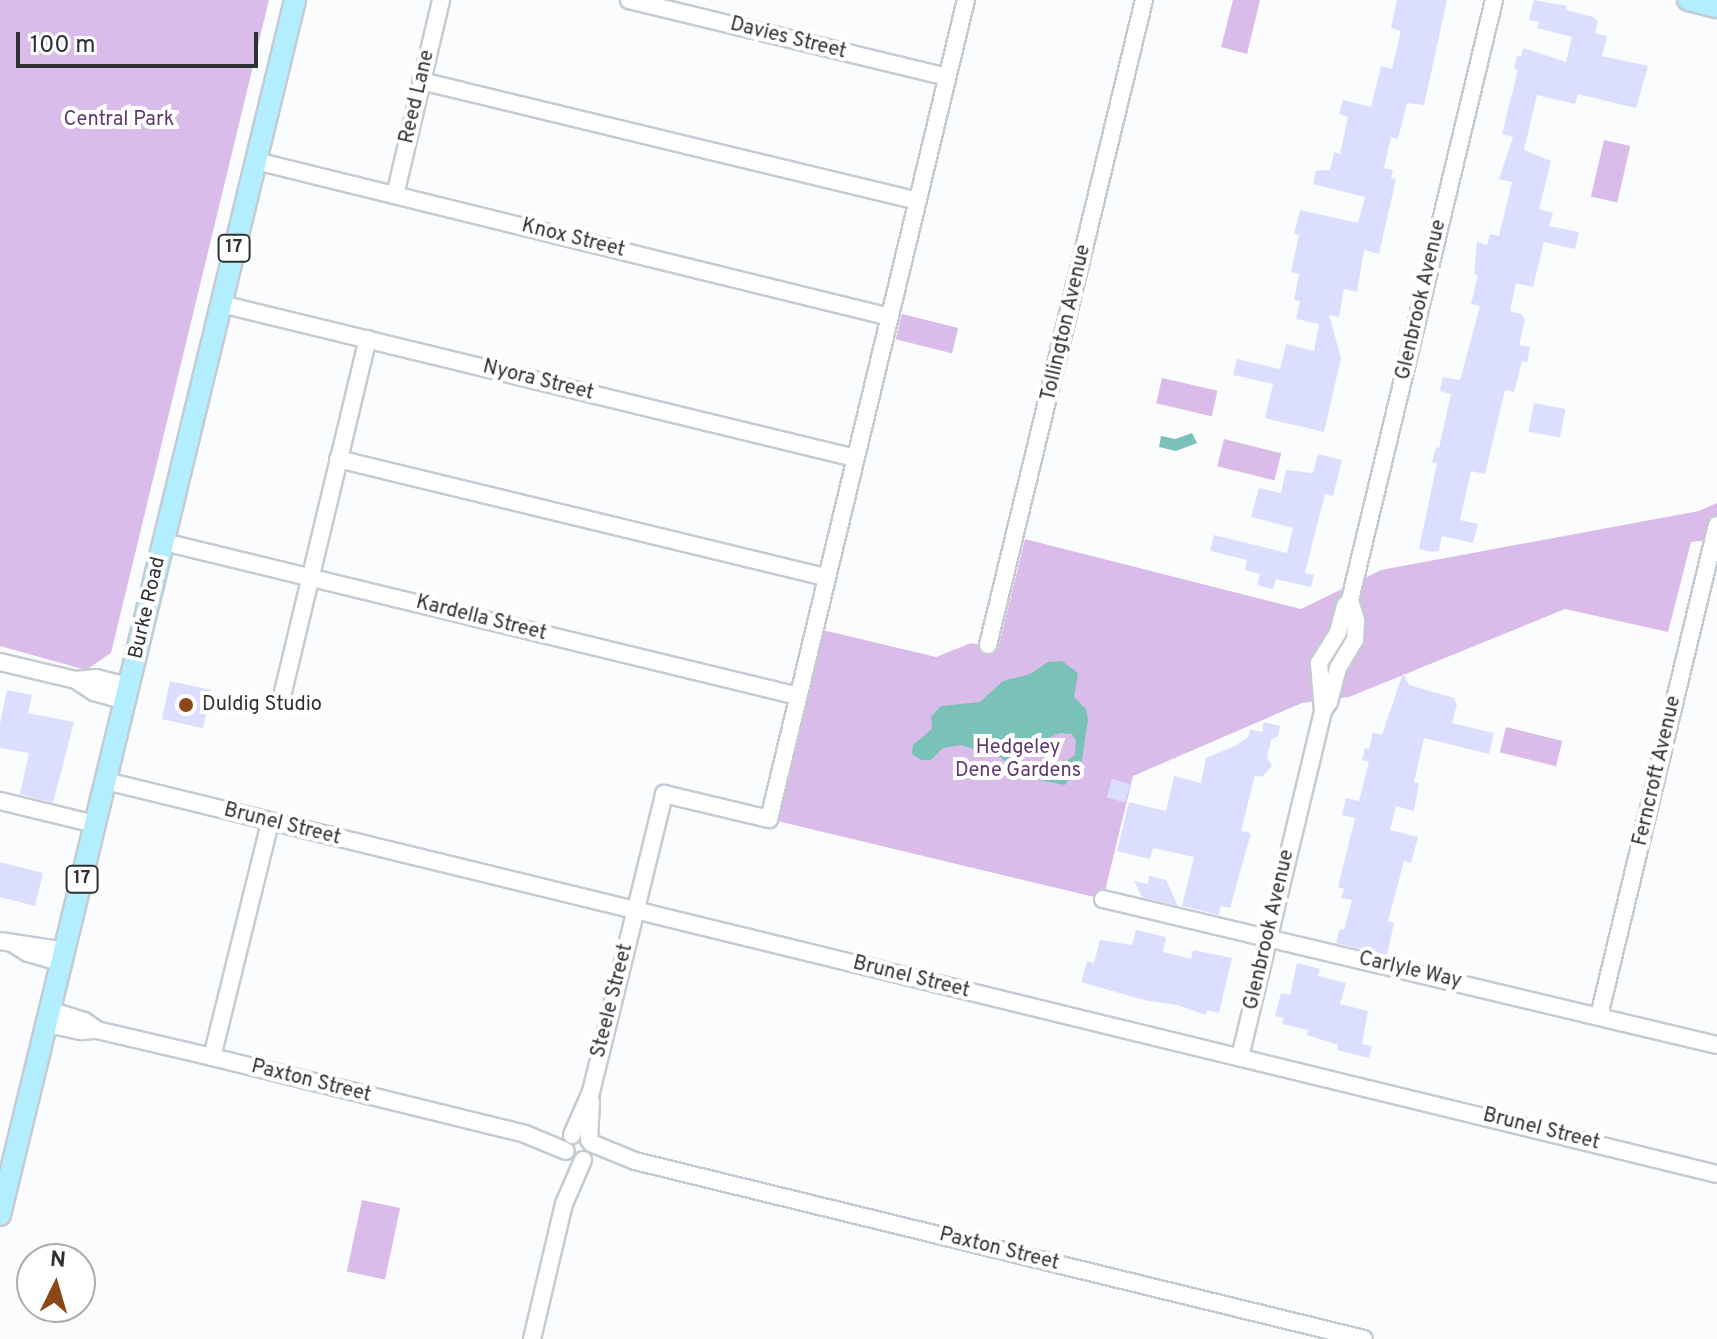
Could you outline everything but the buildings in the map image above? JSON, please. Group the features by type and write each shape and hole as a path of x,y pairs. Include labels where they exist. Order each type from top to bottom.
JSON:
{"main road":[{"name":"Burke Road","path":"0,1212 295,0"},
{"path":"1688,0 1717,7"}],"street":[{"name":"Reed Lane","path":"395,195 441,0"},
{"name":"Davies Street","path":"629,0 947,77"},
{"path":"798,696 966,0"},
{"name":"Tollington Avenue","path":"988,645 1144,0"},
{"name":"Glenbrook Avenue","path":"1240,1057 1323,711 1319,663 1338,632 1345,606 1350,600 1494,0"},
{"path":"421,81 918,201"},
{"name":"Knox Street","path":"256,161 890,317"},
{"name":"Nyora Street","path":"221,304 855,458"},
{"path":"283,692 368,339"},
{"path":"338,459 825,577"},
{"name":"Ferncroft Avenue","path":"1599,1016 1717,525"},
{"name":"Kardella Street","path":"164,542 798,696"},
{"path":"0,662 76,680 94,692 127,693"},
{"name":"Steele Street","path":"532,1339 664,794 769,819 798,696"},
{"name":"Brunel Street","path":"106,781 1717,1174"},
{"path":"0,801 95,824"},
{"path":"212,1057 270,822"},
{"name":"Carlyle Way","path":"1103,899 1717,1045"},
{"path":"7,942 28,953 63,957"},
{"name":"Paxton Street","path":"48,1017 81,1031 97,1030 212,1057 1364,1339"}],"green space":[{"name":"Central Park","path":"0,0 269,0 111,653 86,670 0,646"},
{"path":"1233,0 1260,0 1247,54 1221,47"},
{"path":"1604,140 1630,146 1617,203 1591,197"},
{"path":"902,314 958,328 952,353 896,339"},
{"path":"1162,378 1218,391 1212,416 1156,403"},
{"path":"1224,439 1281,453 1274,480 1217,466"},
{"name":"Hedgeley Dene Gardens","path":"1717,503 1717,539 1691,542 1668,632 1565,609 1349,697 1302,703 1133,776 1103,899 769,819 814,628 936,657 971,643 998,649 1025,539 1301,609 1381,570 1699,511"},
{"path":"1506,727 1562,741 1556,766 1500,752"},
{"path":"362,1200 400,1208 385,1280 347,1271"}],"shaded area":[{"path":"1192,433 1197,443 1176,451 1159,447 1161,436 1175,439"},
{"path":"1062,661 1078,673 1074,697 1086,709 1088,720 1082,760 1065,785 1024,777 999,756 960,745 943,748 931,760 921,760 912,754 913,745 932,729 931,717 941,706 980,702 1003,681 1030,674 1048,662","holes":["1060,733 1072,734 1076,741 1075,755 1063,764 1038,771 1020,764 1008,749 1016,740 1039,742"]}],"place":[{"name":"Duldig Studio","path":"186,705"}]}
